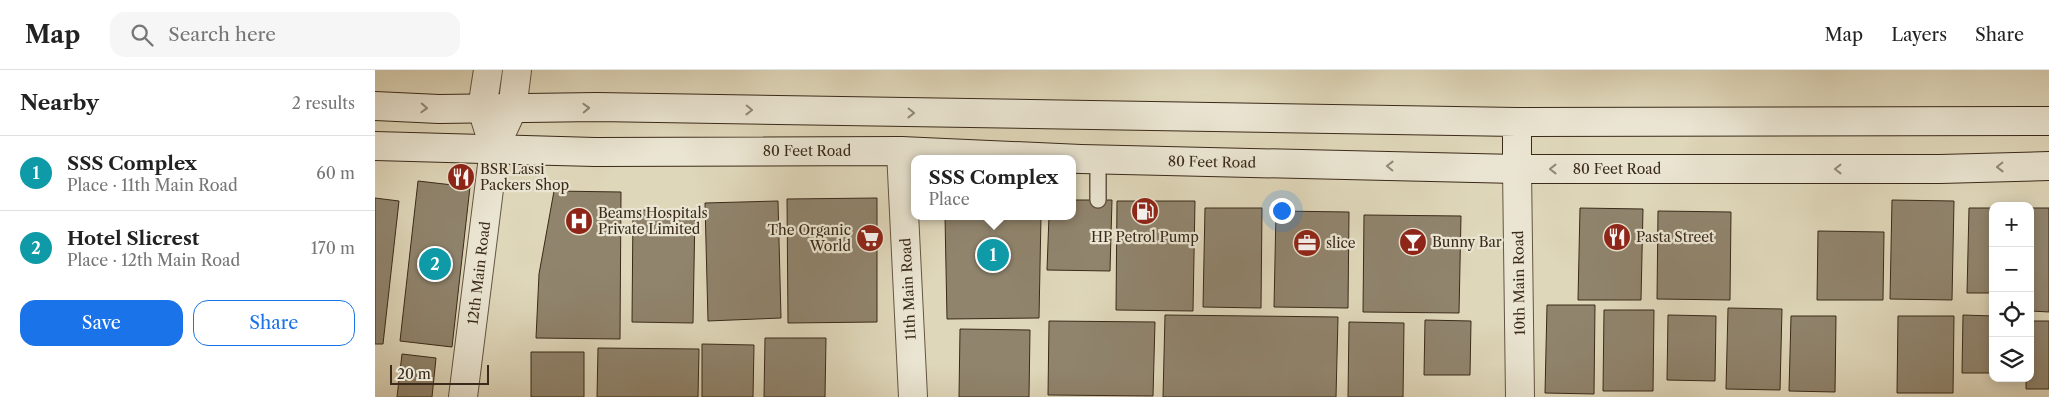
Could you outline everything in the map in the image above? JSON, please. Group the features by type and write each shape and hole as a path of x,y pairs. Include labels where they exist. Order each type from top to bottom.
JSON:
{"main road":[{"path":"488,70 483,109 494,149"},
{"path":"494,149 512,110 517,70"},
{"path":"375,106 512,110 597,108 1517,122 2049,121"},
{"path":"1073,155 1080,116"},
{"name":"10th Main Road","path":"1517,122 1520,397"},
{"name":"80 Feet Road","path":"375,146 588,152 901,151 986,155"},
{"name":"12th Main Road","path":"463,397 494,149"},
{"name":"11th Main Road","path":"901,151 913,397"},
{"name":"80 Feet Road","path":"1076,159 1517,169 1940,169 2049,166"}],"lane":[{"path":"1076,165 1098,200"}],"building":[{"path":"418,181 470,187 452,347 400,341"},
{"path":"554,191 621,192 620,339 536,338 539,274"},
{"path":"375,198 399,201 383,344 375,344"},
{"path":"877,198 877,322 788,323 787,199"},
{"path":"1076,200 1112,200 1110,271 1047,270 1049,220 1076,220"},
{"path":"1892,200 1954,201 1952,300 1890,299"},
{"path":"778,201 781,318 708,321 705,203"},
{"path":"1117,201 1195,201 1193,311 1116,310"},
{"path":"1205,208 1262,208 1261,308 1203,307"},
{"path":"1580,208 1643,209 1641,300 1578,300"},
{"path":"1969,208 1989,208 1989,293 1967,293"},
{"path":"2034,208 2049,208 2049,312 2034,311"},
{"path":"633,210 695,211 693,323 632,322"},
{"path":"1276,211 1349,212 1348,308 1274,307"},
{"path":"1658,211 1731,212 1730,300 1657,299"},
{"path":"1364,215 1461,216 1459,313 1363,312"},
{"path":"945,220 1041,220 1039,318 947,319"},
{"path":"1818,231 1884,232 1883,300 1817,300"},
{"path":"1547,305 1595,305 1594,394 1545,393"},
{"path":"1728,308 1782,309 1780,390 1726,389"},
{"path":"1604,310 1654,310 1653,391 1603,391"},
{"path":"1165,315 1338,317 1336,397 1163,397"},
{"path":"1668,315 1716,316 1715,381 1667,380"},
{"path":"1963,315 1989,316 1989,373 1962,373"},
{"path":"1791,316 1836,316 1835,392 1789,391"},
{"path":"1898,316 1954,316 1953,393 1897,393"},
{"path":"1425,320 1471,321 1470,375 1424,375"},
{"path":"1049,321 1155,322 1153,396 1048,395"},
{"path":"2034,321 2049,321 2049,389 2026,389 2026,382 2034,382"},
{"path":"1349,322 1404,323 1403,397 1348,397"},
{"path":"960,329 1030,330 1029,397 959,397"},
{"path":"765,338 826,338 825,397 764,397"},
{"path":"702,344 754,345 753,397 702,397"},
{"path":"598,348 699,349 698,397 597,397"},
{"path":"531,352 584,352 584,397 531,397"},
{"path":"402,354 436,358 432,397 397,397"}],"place":[{"name":"BSR Lassi Packers Shop","path":"461,177"},
{"name":"HP Petrol Pump","path":"1145,211"},
{"name":"Beams Hospitals Private Limited","path":"579,221"},
{"name":"Pasta Street","path":"1617,237"},
{"name":"The Organic World","path":"870,238"},
{"name":"Bunny Bar","path":"1413,242"},
{"name":"slice","path":"1307,243"},
{"name":"SSS Complex","path":"993,255"},
{"name":"Hotel Slicrest","path":"435,264"}]}
